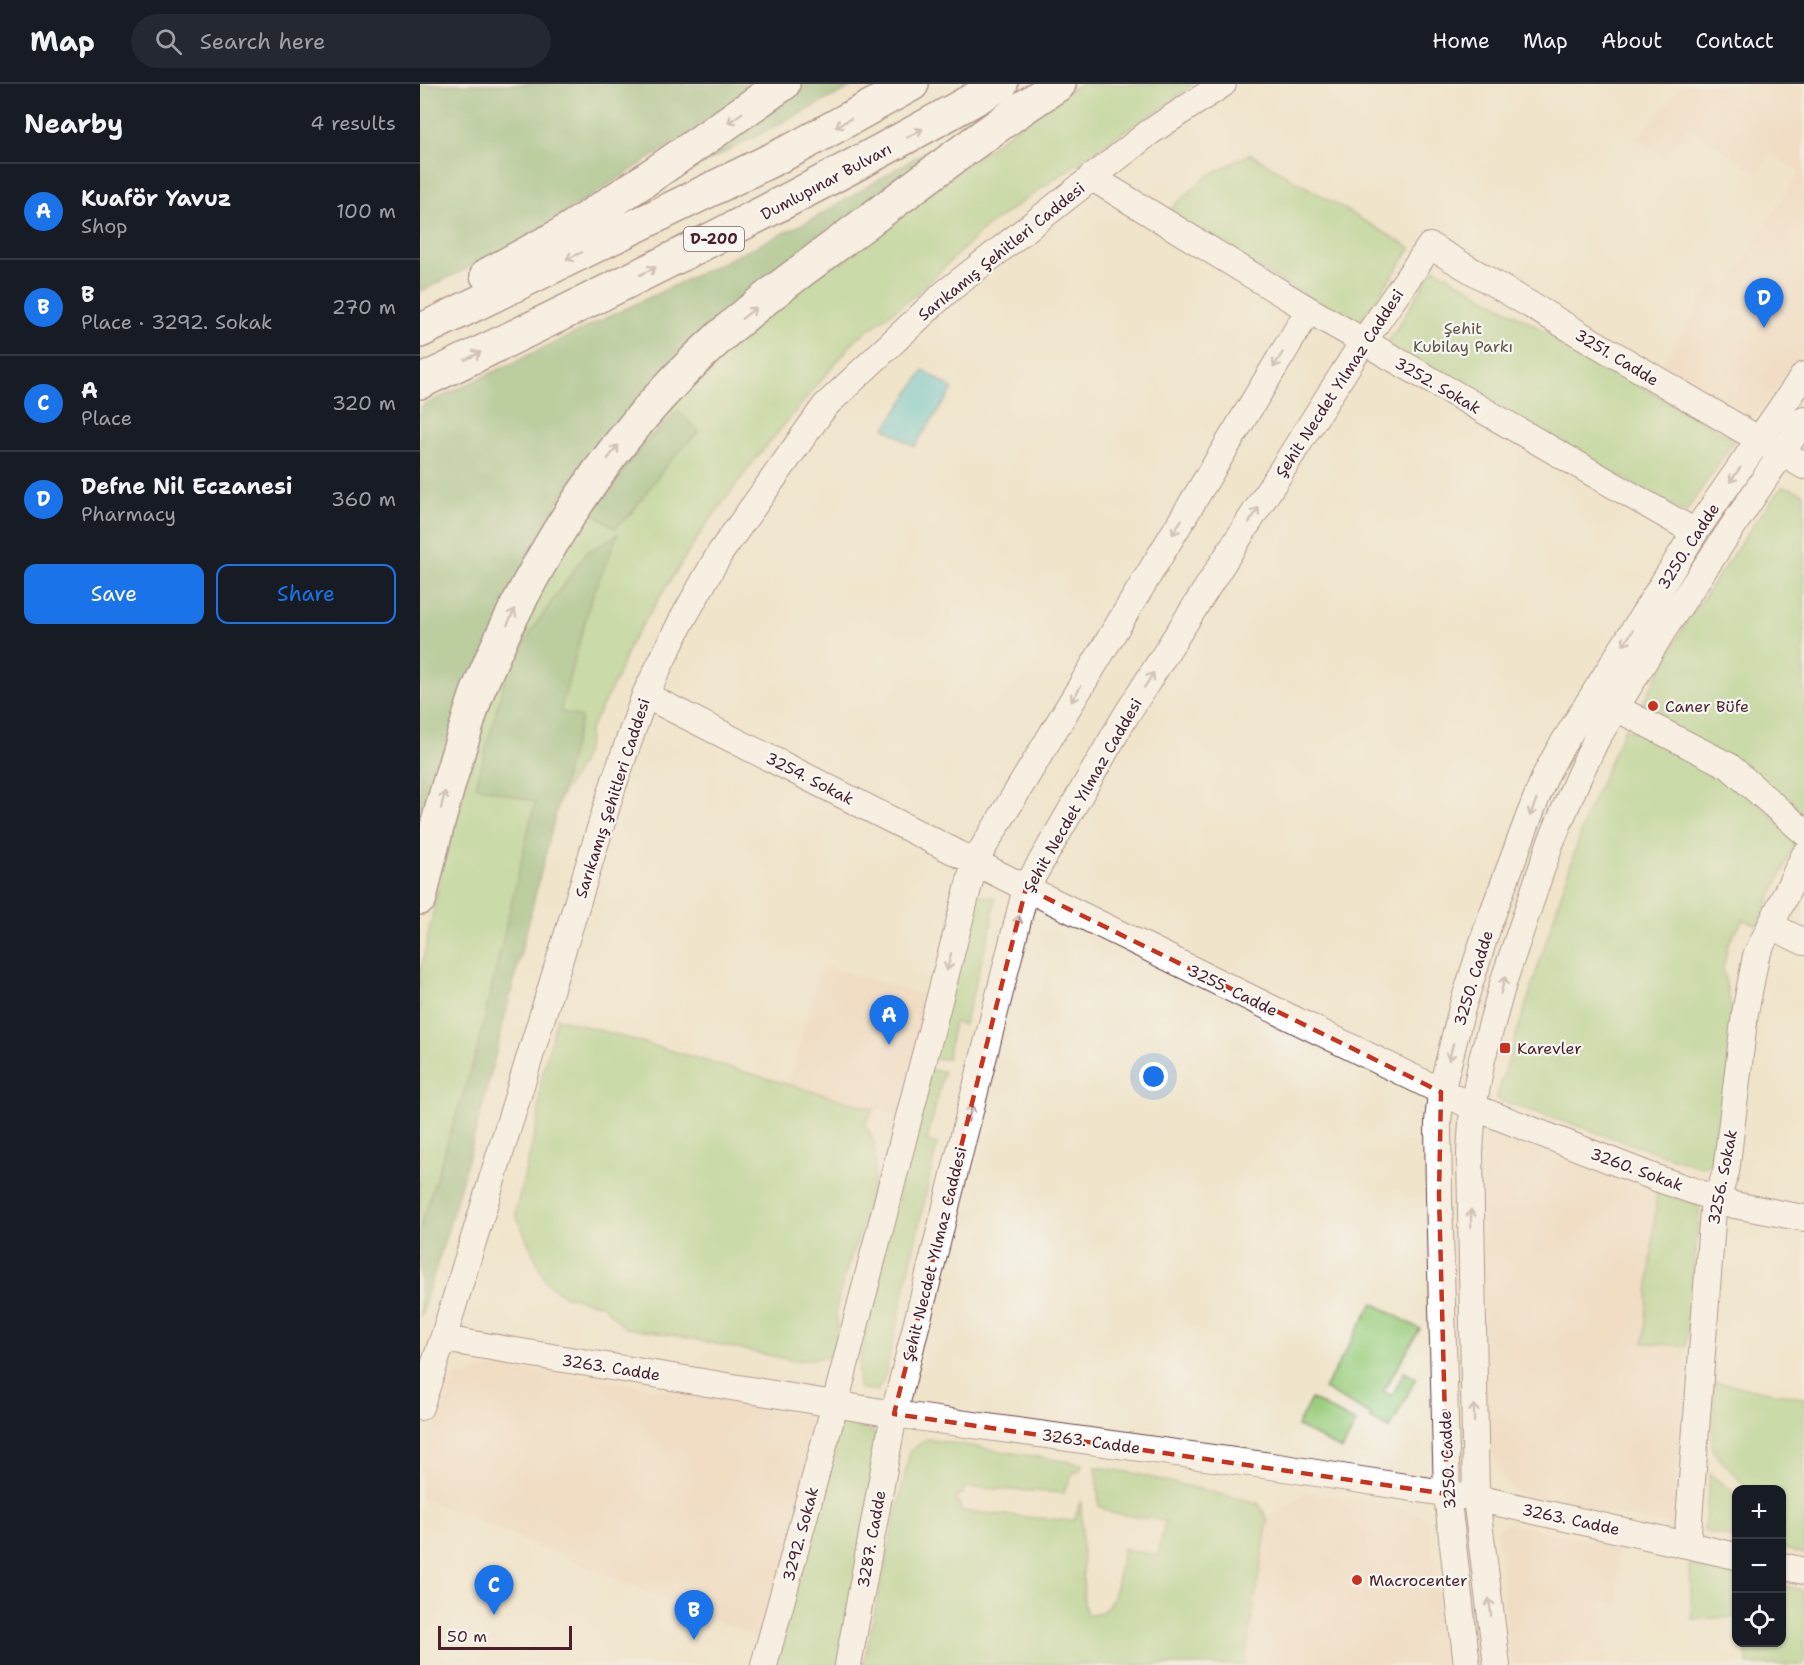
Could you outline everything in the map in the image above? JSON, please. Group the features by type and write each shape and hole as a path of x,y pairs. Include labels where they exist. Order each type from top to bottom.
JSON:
{"highway":[{"path":"420,313 559,236 642,182 783,84"},
{"name":"D-200","path":"420,331 798,147 912,84"},
{"name":"Dumlupınar Bulvarı","path":"420,382 792,199 1001,84"},
{"path":"420,898 446,790 479,687 522,593 558,529 630,429 670,385 723,334 791,279 938,168 1059,84"}],"street":[{"name":"Sarıkamış Şehitleri Caddesi","path":"420,1407 614,783 645,695 681,622 720,553 825,406 945,293 1149,132 1223,84"},
{"name":"3252. Sokak","path":"1091,177 1363,342 1695,532"},
{"name":"Şehit Necdet Yılmaz Caddesi","path":"894,1414 1026,888 1125,717 1363,342 1430,246"},
{"name":"3251. Cadde","path":"1430,246 1804,466"},
{"path":"835,1404 975,861 1309,310"},
{"name":"3250. Cadde","path":"1467,1665 1447,1494 1438,1195 1438,1122 1441,1092 1462,1008 1489,923 1546,774 1572,726 1695,532 1804,375"},
{"name":"3250. Cadde","path":"1497,1665 1476,1498 1470,1162 1473,1107 1482,1059 1535,886 1578,778 1596,740 1665,629 1804,420"},
{"name":"3254. Sokak","path":"645,695 1026,888"},
{"path":"1616,708 1729,766 1804,832"},
{"name":"3256. Sokak","path":"1687,1545 1712,1222 1716,1198 1726,1172 1745,1013 1756,956 1804,856"},
{"name":"3255. Cadde","path":"1026,888 1473,1107"},
{"path":"1771,926 1804,942"},
{"name":"3260. Sokak","path":"1473,1107 1656,1178 1734,1205 1804,1218"},
{"name":"3263. Cadde","path":"443,1339 894,1414 1278,1467 1476,1498 1732,1555"},
{"name":"3292. Sokak","path":"764,1665 835,1404"},
{"name":"3287. Cadde","path":"848,1665 894,1414"},
{"path":"1786,1567 1804,1571"}],"highlighted area":[{"path":"1026,888 1441,1092 1439,1195 1447,1494 894,1414"}],"shaded area":[{"path":"1682,84 1804,84 1804,348 1761,411 1755,416 1743,415 1661,367 1714,283 1726,289 1799,172 1771,155 1759,174 1688,127 1666,159 1637,140"},
{"path":"821,965 930,997 898,1115 789,1084"},
{"path":"1482,1122 1657,1191 1644,1343 1686,1346 1673,1526 1523,1496 1511,1488 1501,1474 1484,1432"},
{"path":"509,1367 593,1377 809,1418 817,1440 765,1640 420,1497 420,1470 456,1376 467,1377 478,1370"},
{"path":"1306,1492 1395,1506 1421,1516 1430,1527 1446,1665 1244,1665 1268,1520"},
{"path":"1509,1524 1616,1546 1619,1603 1602,1604 1606,1665 1511,1665 1496,1531 1502,1525"}],"green space":[{"path":"420,84 757,84 674,143 517,243 420,292"},
{"path":"805,84 857,84 654,189 775,107"},
{"path":"1080,84 1193,84 1161,109 1123,132 987,226 915,295 855,340 753,462 703,529 630,644 617,678 589,731 583,758 559,799 581,718 560,711 591,599 617,535 586,553 535,626 505,679 477,786 536,802 477,1051 420,1228 420,974 442,869 489,701 540,589 630,452 711,363 805,284 1058,97","holes":["659,428 699,431 667,464 629,516 593,513 635,455"]},
{"path":"958,132 966,134 610,430 579,470 549,517 420,836 420,407 815,218"},
{"path":"1250,154 1411,248 1359,325 1164,215 1207,176"},
{"name":"Şehit Kubilay Parkı","path":"1434,268 1735,440 1685,513 1386,346"},
{"path":"678,411 699,431 667,464 629,516 615,528 592,513 635,455"},
{"path":"1782,487 1804,494 1804,824 1638,711 1686,623"},
{"path":"618,534 591,599 560,711 581,718 465,1169 420,1317 420,1228 477,1051 535,802 476,786 505,679 535,626 586,553"},
{"path":"1625,728 1724,770 1797,840 1758,925 1743,920 1728,944 1723,969 1735,1027 1717,1162 1700,1167 1496,1099 1587,813"},
{"path":"972,894 995,898 991,926 964,1025 954,1022 947,1059 931,1059"},
{"path":"557,1018 874,1109 865,1123 874,1144 873,1185 869,1206 837,1306 839,1348 827,1357 795,1361 683,1337 625,1328 602,1305 563,1295 546,1282 515,1213 538,1121 541,1079"},
{"path":"926,1070 944,1071 927,1141 937,1144 885,1376 877,1391 859,1388 858,1369"},
{"path":"1657,1191 1700,1206 1686,1346 1644,1343"},
{"path":"1373,1303 1420,1329 1383,1391 1392,1396 1404,1372 1416,1378 1390,1429 1370,1419 1371,1415 1324,1389"},
{"path":"1714,1382 1804,1398 1804,1554 1786,1549 1786,1485 1744,1485 1712,1450"},
{"path":"1311,1399 1356,1423 1342,1450 1297,1426"},
{"path":"838,1422 872,1431 880,1447 837,1665 770,1665"},
{"path":"927,1439 1082,1464 1080,1471 1074,1472 1063,1493 964,1487 963,1494 958,1495 956,1499 957,1503 960,1503 960,1511 1074,1521 1081,1500 1084,1605 1087,1614 1097,1614 1111,1602 1118,1580 1123,1549 1158,1555 1165,1521 1111,1513 1099,1506 1096,1467 1128,1472 1258,1503 1268,1520 1244,1665 863,1665 910,1451"},
{"path":"1710,1474 1732,1491 1732,1538 1704,1531"},
{"path":"1690,1565 1732,1573 1732,1617 1692,1619"},
{"path":"1786,1586 1804,1591 1804,1665 1747,1665 1746,1647 1786,1647"}],"water":[{"path":"924,370 953,389 914,447 885,428"}],"place":[{"name":"Defne Nil Eczanesi","path":"1764,328"},
{"name":"Caner Büfe","path":"1653,706"},
{"name":"Kuaför Yavuz","path":"889,1045"},
{"name":"Karevler","path":"1505,1048"},
{"name":"Macrocenter","path":"1357,1580"},
{"name":"A","path":"494,1615"},
{"name":"B","path":"694,1640"}]}
